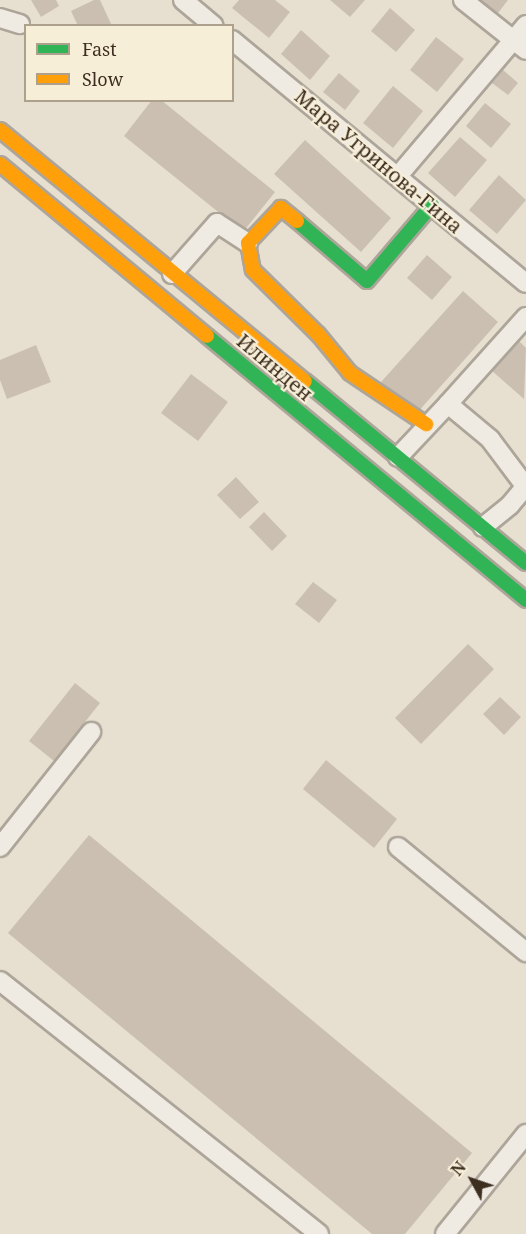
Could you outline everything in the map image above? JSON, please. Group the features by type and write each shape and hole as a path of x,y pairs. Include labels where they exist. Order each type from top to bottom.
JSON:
{"main road":[{"name":"Илинден","path":"0,130 172,274 526,563"},
{"name":"Илинден","path":"0,164 526,600"},
{"path":"426,424 350,373 318,334 253,270 248,243 281,208 367,281 432,205"}],"street":[{"path":"183,0 212,24"},
{"path":"463,0 519,45"},
{"path":"0,18 20,24"},
{"path":"398,176 519,45 526,25"},
{"name":"Мара Угринова-Гина","path":"234,42 526,283"},
{"path":"172,274 218,223 248,243"},
{"path":"398,457 526,317"},
{"path":"448,404 490,439 526,487 510,506 483,527"},
{"path":"0,847 91,732"},
{"path":"398,847 526,952"},
{"path":"0,981 319,1234"},
{"path":"445,1234 526,1134"}],"building":[{"path":"31,0 56,0 59,6 41,17"},
{"path":"94,0 100,0 111,24 77,24 71,11"},
{"path":"239,0 275,0 290,12 269,38 232,8"},
{"path":"330,0 365,0 350,17"},
{"path":"475,0 508,0 495,17"},
{"path":"390,8 415,30 396,52 371,31"},
{"path":"301,30 330,56 310,80 281,54"},
{"path":"436,37 464,59 437,92 410,70"},
{"path":"503,70 518,83 508,95 492,83"},
{"path":"339,73 360,91 345,110 323,92"},
{"path":"393,86 423,111 393,148 363,123"},
{"path":"150,102 163,102 275,192 243,232 124,136"},
{"path":"485,103 511,124 491,148 466,126"},
{"path":"460,137 487,160 455,197 428,173"},
{"path":"305,140 391,218 361,252 274,174"},
{"path":"499,175 526,200 497,234 469,210"},
{"path":"427,255 452,277 432,300 407,278"},
{"path":"463,291 498,322 416,414 381,382"},
{"path":"518,340 526,348 524,399 491,370"},
{"path":"36,345 51,382 7,399 0,380 0,360"},
{"path":"191,374 228,402 198,441 161,413"},
{"path":"236,477 259,502 240,519 217,495"},
{"path":"264,512 287,536 272,551 249,527"},
{"path":"313,582 337,600 319,623 295,604"},
{"path":"468,644 494,669 421,744 395,718"},
{"path":"75,683 100,703 54,761 29,741"},
{"path":"500,697 521,717 504,735 483,714"},
{"path":"326,760 397,819 374,848 303,789"},
{"path":"89,835 472,1153 405,1234 372,1234 8,933"}],"traffic: fast":[{"path":"297,221 367,281 432,205"},
{"path":"207,336 526,600"},
{"path":"305,381 526,563"}],"traffic: slow":[{"path":"0,130 305,381"},
{"path":"0,164 207,336"},
{"path":"297,221 281,208 248,243 253,270 318,334 350,373 426,424"}]}
